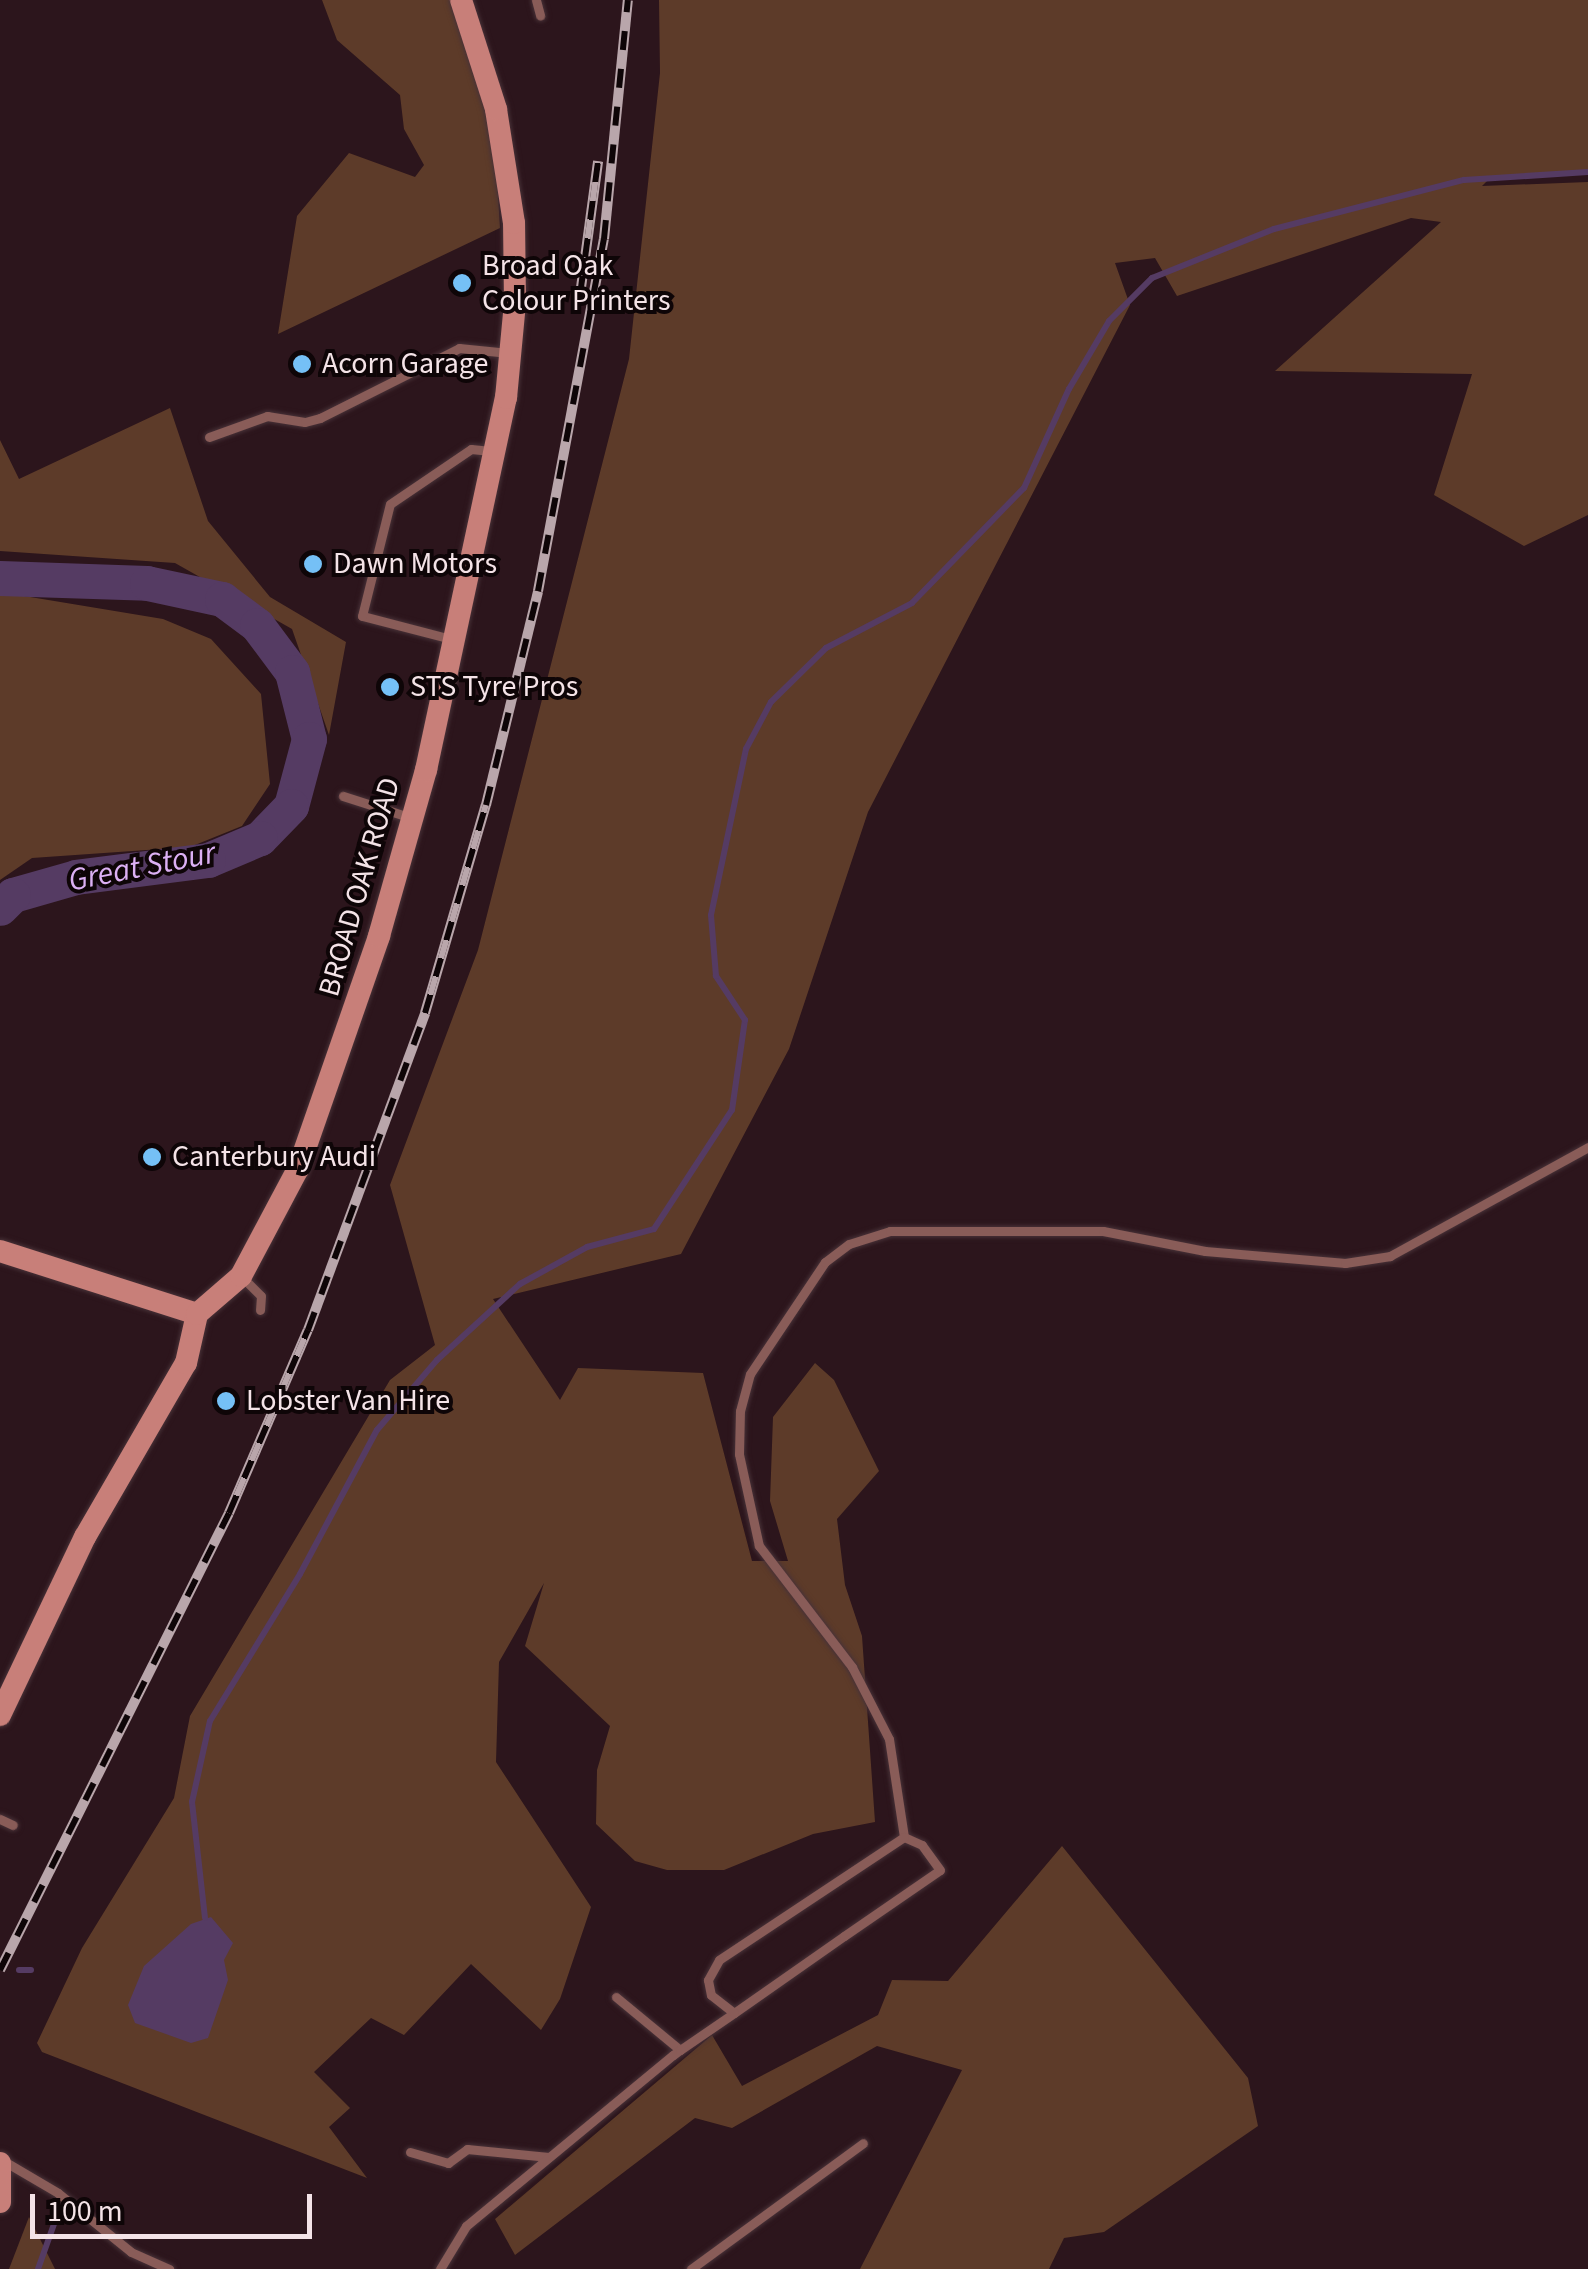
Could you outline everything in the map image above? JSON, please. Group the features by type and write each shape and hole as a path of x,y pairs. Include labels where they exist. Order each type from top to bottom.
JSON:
{"street":[{"name":"BROAD OAK ROAD","path":"197,1314 241,1276 323,1107 412,818 458,640 512,354 514,223 496,110 461,0"},
{"path":"0,1251 197,1314 186,1362 78,1550 0,1715"},
{"path":"0,2161 0,2202"}],"lane":[{"path":"536,0 540,15"},
{"path":"209,437 268,416 320,418 459,348 512,354"},
{"path":"458,640 362,616 390,504 471,449 494,451"},
{"path":"343,796 412,818"},
{"path":"904,1837 888,1739 852,1667 759,1546 739,1454 740,1411 750,1374 825,1262 849,1244 890,1231 1103,1231 1206,1251 1344,1263 1390,1256 1588,1147"},
{"path":"241,1276 261,1296 260,1310"},
{"path":"0,1819 13,1825"},
{"path":"440,2269 466,2226 680,2050 940,1870 922,1845 904,1837"},
{"path":"734,2012 711,1995 708,1980 719,1960 904,1837"},
{"path":"616,1997 680,2050"},
{"path":"691,2269 863,2143"},
{"path":"410,2152 448,2163 467,2149 550,2157"},
{"path":"0,2161 58,2193 131,2252 169,2269"}],"shaded area":[{"path":"322,0 456,0 492,96 500,228 278,334 297,216 349,153 415,177 424,165 404,129 400,95 337,40"},
{"path":"659,0 1588,0 1588,172 1492,176 1482,186 1588,182 1588,515 1524,546 1434,495 1472,374 1275,371 1441,222 1411,218 1177,296 1155,258 1115,263 1130,305 868,812 789,1049 681,1254 493,1299 560,1400 578,1368 703,1373 752,1561 788,1561 770,1501 773,1417 815,1363 834,1380 879,1471 837,1519 845,1585 862,1636 875,1822 813,1834 724,1870 667,1870 635,1861 596,1824 597,1770 610,1726 525,1646 544,1583 499,1662 496,1762 591,1907 560,1999 541,2030 471,1964 404,2035 371,2018 314,2072 350,2108 329,2127 367,2178 42,2052 37,2043 82,1948 174,1798 190,1716 390,1380 435,1345 390,1185 478,950 629,359 660,73"},
{"path":"170,408 208,521 270,597 346,642 329,735 292,629 175,563 0,551 0,440 19,479"},
{"path":"0,592 163,619 211,639 261,694 270,784 242,826 190,847 32,858 0,880"},
{"path":"1062,1846 1248,2078 1258,2126 1104,2232 1064,2238 1049,2269 860,2269 962,2070 877,2046 732,2128 695,2118 515,2255 495,2219 712,2035 742,2086 878,2015 892,1980 948,1981"},
{"path":"211,1917 233,1943 224,1960 228,1980 208,2038 191,2043 135,2023 128,2005 144,1966 191,1924"},
{"path":"29,2217 55,2269 9,2269"}],"waterway":[{"path":"205,1918 192,1802 210,1721 300,1574 377,1430 437,1360 520,1284 587,1247 654,1229 732,1110 745,1020 716,976 711,915 746,749 771,702 826,648 912,603 1024,488 1069,389 1109,321 1152,278 1274,229 1464,180 1588,172"},
{"name":"Great Stour","path":"0,578 147,583 222,599 257,625 292,672 309,739 291,806 260,838 208,860 76,877 13,895 0,908"},
{"path":"19,1970 31,1970"},
{"path":"38,2269 54,2224"}],"railway":[{"path":"0,1970 229,1513 308,1330 425,1013 486,805 538,591 604,239 628,0"},
{"path":"580,295 598,161"}],"place":[{"name":"Broad Oak Colour Printers","path":"462,283"},
{"name":"Acorn Garage","path":"302,364"},
{"name":"Dawn Motors","path":"313,564"},
{"name":"STS Tyre Pros","path":"390,687"},
{"name":"Canterbury Audi","path":"152,1157"},
{"name":"Lobster Van Hire","path":"226,1401"}]}
